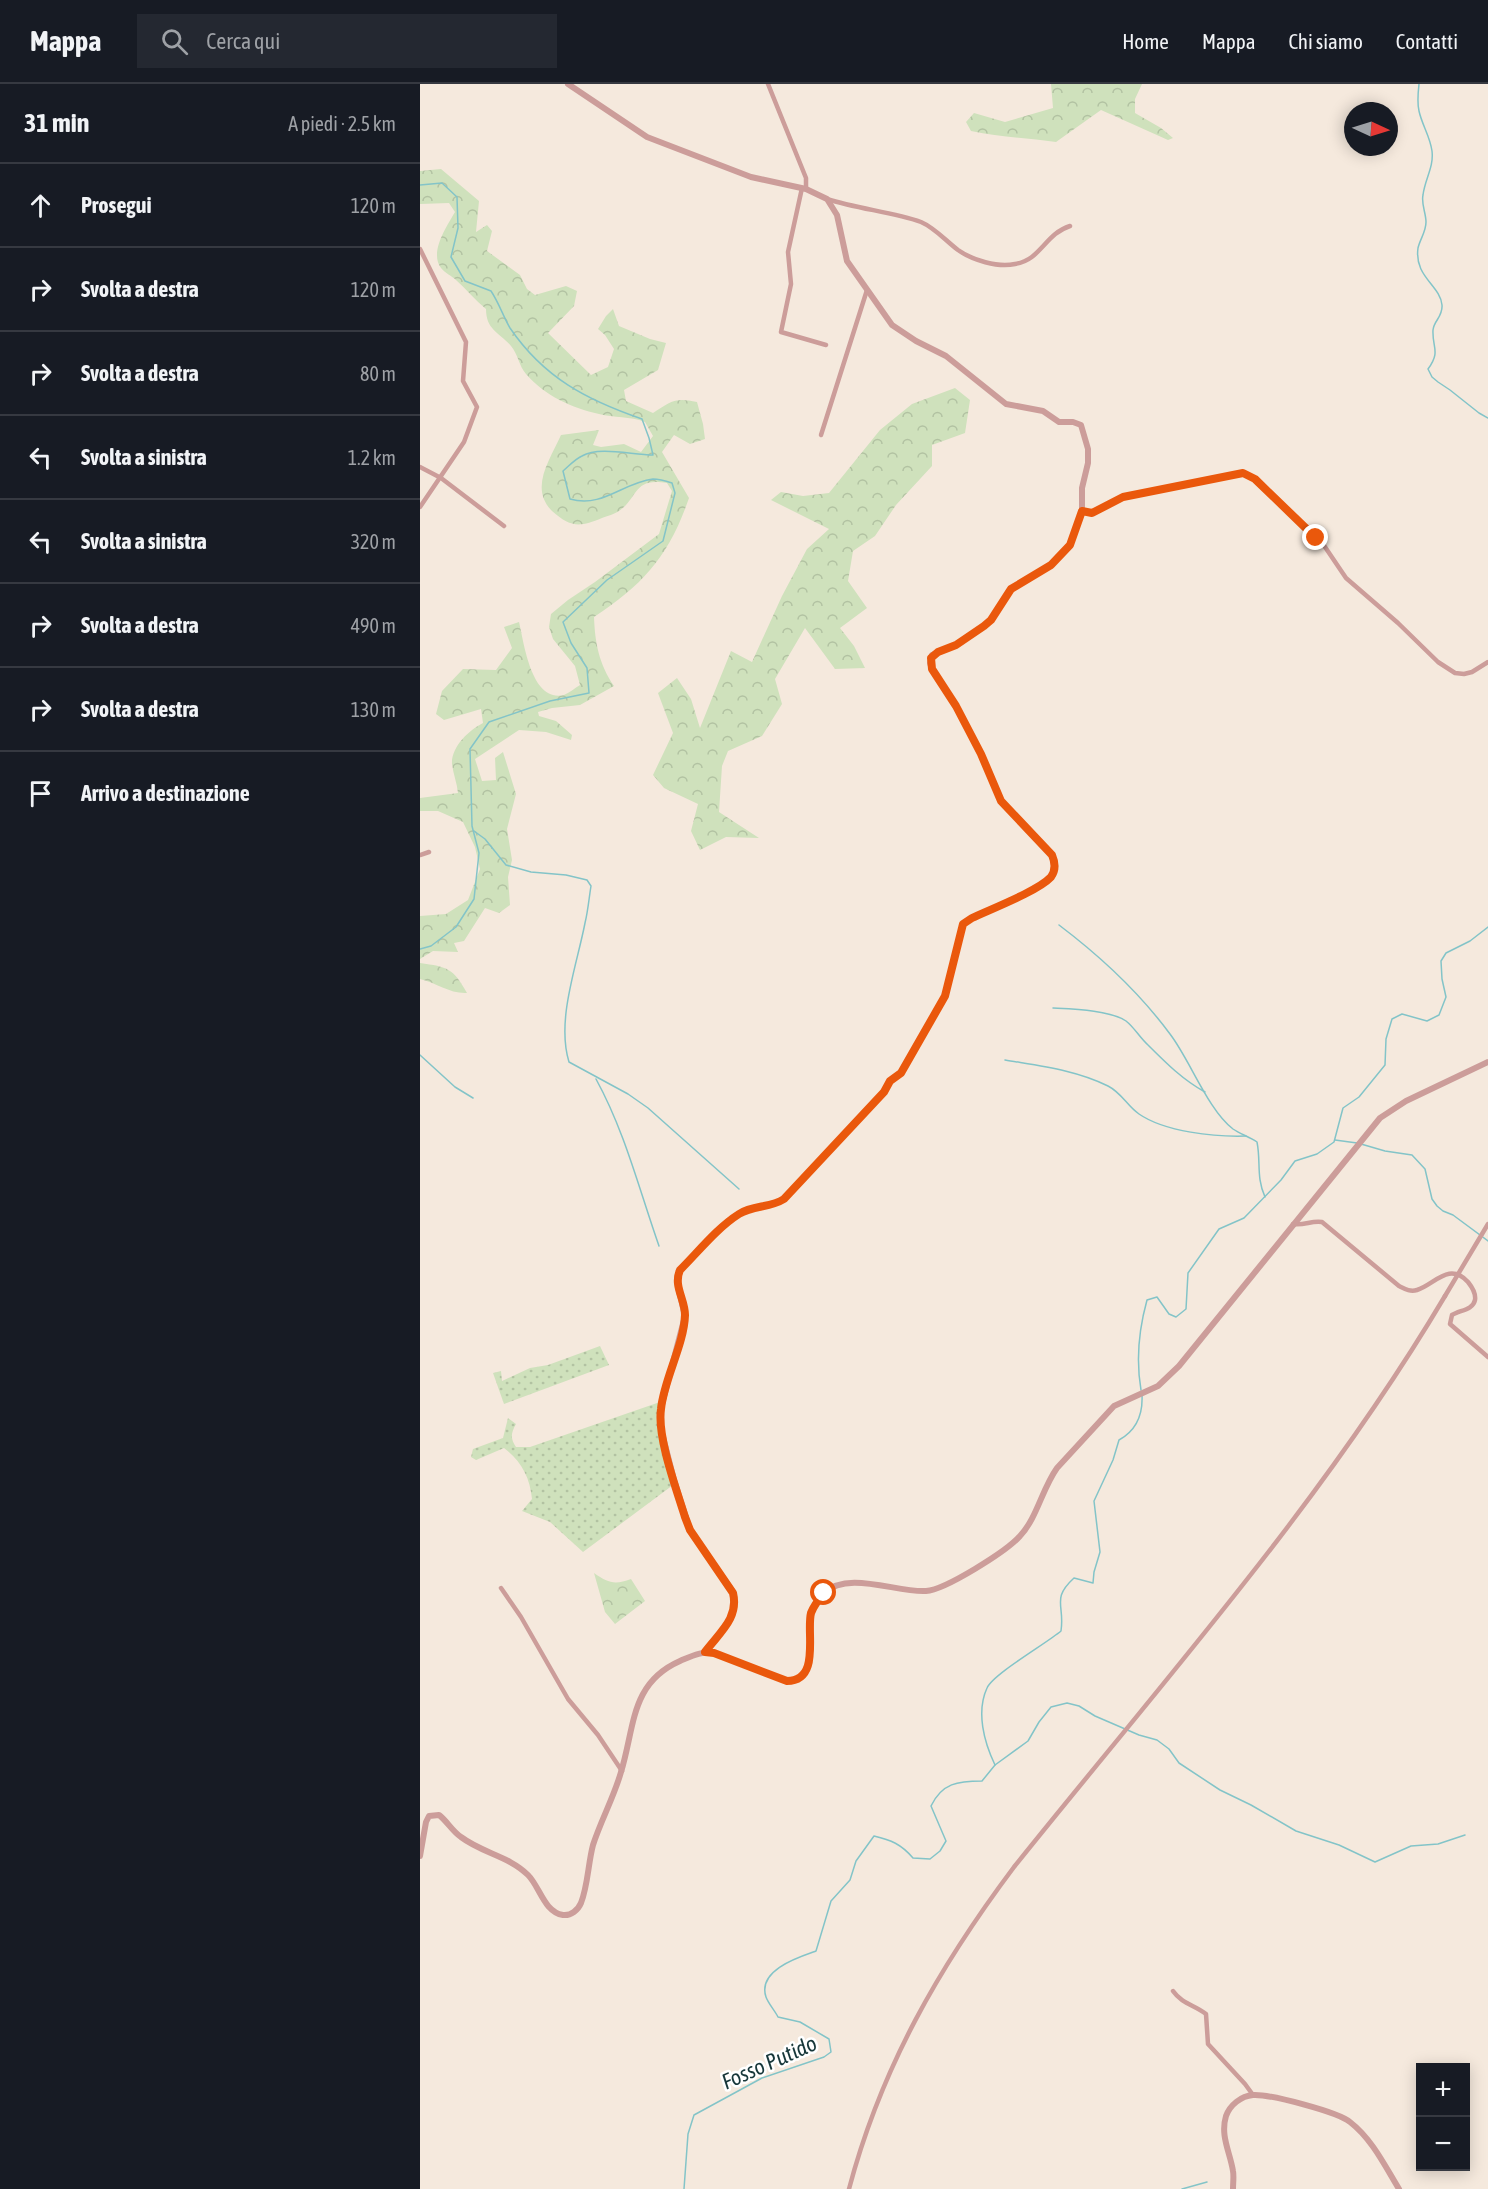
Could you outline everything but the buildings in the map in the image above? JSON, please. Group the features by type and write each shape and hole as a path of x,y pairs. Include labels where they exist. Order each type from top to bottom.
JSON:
{"street":[{"path":"568,84 647,137 751,177 804,188 827,199 853,207 923,223 960,252 988,263 1014,265 1031,259 1058,230 1070,226"},
{"path":"768,84 806,178 788,252 791,284 781,332 826,345"},
{"path":"705,1652 734,1614 735,1601 733,1593 688,1523 661,1429 661,1408 685,1316 677,1278 680,1270 738,1214 748,1209 773,1205 784,1199 884,1092 890,1081 901,1073 945,996 963,924 1040,886 1052,876 1055,866 1052,855 1001,801 981,754 956,706 935,676 930,663 932,655 956,645 984,626 991,620 1011,589 1051,565 1070,545 1082,511 1082,488 1088,463 1088,449 1081,425 1073,422 1059,422 1043,411 1006,404 998,400 946,356 892,326 847,261 837,215 827,199"},
{"path":"420,249 466,342 463,381 477,407 464,442 420,507"},
{"path":"821,435 867,290"},
{"path":"420,467 441,478 504,526"},
{"path":"1082,511 1092,513 1123,497 1243,473 1250,476 1323,544 1346,578 1386,612 1438,662 1455,673 1464,674 1488,662"},
{"path":"420,855 429,852"},
{"path":"420,1856 426,1822 429,1816 439,1815 460,1837 510,1861 523,1870 532,1879 551,1909 561,1915 569,1915 576,1911 580,1905 594,1841 622,1771 636,1710 648,1683 676,1662 705,1652 714,1653 787,1681 797,1679 809,1663 812,1642 811,1613 824,1593 834,1586 852,1583 912,1591 936,1590 948,1585 1002,1550 1020,1536 1027,1527 1056,1468 1104,1415 1122,1401 1158,1386 1179,1366 1367,1133 1391,1109 1488,1062"},
{"path":"1292,1224 1322,1222 1399,1286 1407,1290 1414,1291 1448,1274 1455,1274 1463,1278 1473,1288 1474,1303 1471,1307 1452,1315 1450,1324 1488,1357"},
{"path":"849,2189 880,2094 917,2014 943,1969 990,1900 1097,1764 1244,1586 1337,1463 1416,1347 1488,1224"},
{"path":"501,1588 527,1627 568,1699 598,1735 622,1771"},
{"path":"1173,1991 1179,2000 1206,2014 1208,2044 1253,2095"},
{"path":"1233,2189 1233,2170 1223,2132 1226,2114 1236,2101 1253,2095 1293,2102 1333,2113 1348,2120 1371,2144 1399,2189"}],"green space":[{"path":"1051,84 1142,84 1135,99 1135,113 1173,138 1168,140 1101,110 1056,142 971,131 966,122 974,113 1005,122 1053,108"},
{"path":"441,169 479,201 476,232 487,225 492,231 487,251 520,275 527,289 535,295 566,286 577,291 574,306 548,333 591,375 608,367 614,349 598,329 613,309 619,326 666,343 658,370 624,390 626,401 653,413 674,401 697,402 705,439 690,444 674,435 662,452 689,498 681,518 673,536 653,567 627,593 594,617 599,653 614,686 580,705 538,712 539,716 556,721 572,735 571,740 546,732 519,730 475,759 482,781 496,780 495,758 503,752 516,794 507,829 512,860 508,877 510,905 499,913 485,908 464,941 454,943 458,952 433,951 420,959 420,916 446,914 468,900 480,869 475,847 463,822 438,811 420,811 420,798 458,793 452,764 454,751 472,730 483,723 481,709 444,720 436,714 442,691 463,669 496,670 512,648 504,627 519,622 531,669 544,690 553,695 564,695 580,685 575,666 553,639 549,627 551,614 659,534 672,491 667,483 648,483 642,486 617,512 582,524 565,521 545,502 542,493 544,474 561,435 599,430 593,445 601,447 624,444 641,452 653,436 645,422 579,408 550,395 533,382 524,371 511,346 488,322 486,309 441,268 437,254 440,239 455,212 449,203 420,204 420,171"},
{"path":"955,388 970,400 965,433 932,445 932,466 896,505 875,536 853,551 848,581 867,608 840,628 854,646 865,668 835,669 805,628 775,679 782,704 762,736 728,751 722,766 719,812 759,838 726,837 700,850 691,831 698,804 664,788 653,775 673,733 658,693 677,678 691,699 700,728 731,651 752,662 782,596 807,549 829,529 771,500 781,492 803,496 829,493 880,430 912,404"},
{"path":"420,963 449,970 458,978 467,993 455,992 420,979"},
{"path":"600,1346 609,1365 504,1404 493,1373 501,1371 502,1381 530,1368 548,1365"},
{"path":"660,1402 657,1424 673,1485 583,1552 550,1522 522,1511 532,1499 531,1491 524,1470 510,1453 504,1448 476,1460 471,1457 473,1449 503,1438 508,1418 516,1424 512,1436 516,1447 530,1447"},
{"path":"594,1573 612,1582 631,1579 645,1601 615,1624 605,1612"}],"waterway":[{"path":"1419,84 1418,108 1430,140 1432,157 1423,195 1426,226 1418,248 1418,258 1423,274 1437,292 1442,305 1433,330 1434,358 1428,369 1438,382 1488,418"},
{"path":"420,185 442,183 457,197 458,228 451,257 465,281 491,291 510,328 537,361 552,374 585,395 642,419 653,455 606,451 579,457 563,471 570,499 582,501 603,498 642,481 653,479 672,483 675,493 663,541 607,580 563,622 571,643 587,668 589,693 550,701 489,722 470,749 472,826 479,853 474,899 456,927 431,946 420,949"},
{"path":"474,831 485,839 506,865 531,872 566,875 587,880 591,886 588,909 566,1011 566,1046 569,1062 628,1094 648,1108 739,1189"},
{"path":"1059,925 1104,962 1132,989 1177,1045 1215,1110 1233,1129 1257,1142 1261,1183 1265,1197"},
{"name":"Fosso Putido","path":"1141,1390 1139,1345 1147,1300 1157,1297 1169,1314 1176,1317 1186,1309 1188,1273 1219,1229 1244,1218 1281,1180 1295,1161 1317,1154 1334,1142 1343,1108 1359,1097 1385,1065 1386,1039 1392,1019 1402,1014 1427,1021 1439,1015 1446,997 1441,961 1446,953 1470,941 1488,927"},
{"path":"1053,1008 1101,1012 1119,1017 1132,1026 1168,1065 1205,1092"},
{"path":"420,1055 455,1087 473,1098"},
{"path":"1005,1060 1058,1069 1096,1081 1113,1089 1139,1114 1162,1125 1220,1136 1246,1136"},
{"path":"596,1079 623,1140 659,1246"},
{"path":"1335,1140 1357,1143"},
{"path":"1361,1144 1412,1155 1425,1169 1432,1199 1437,1206 1488,1241"},
{"name":"Fosso Putido","path":"684,2189 688,2134 694,2115 762,2078 824,2057 831,2052 829,2039 800,2022 778,2017 766,1997 765,1988 768,1979 781,1966 816,1951 831,1901 850,1880 856,1861 874,1836 895,1843 913,1858 930,1859 940,1851 946,1841 931,1806 935,1798 952,1785 982,1781 995,1765 983,1727 982,1707 987,1688 1009,1667 1061,1631 1061,1597 1067,1585 1074,1578 1093,1583 1100,1552 1094,1501 1113,1460 1119,1440 1130,1432 1138,1421 1142,1395"},
{"path":"995,1765 1028,1741 1051,1707 1067,1703 1079,1706 1095,1716 1139,1735 1157,1740 1169,1749 1179,1763 1220,1790 1296,1831 1339,1845 1375,1862 1411,1846 1438,1844 1465,1835"},
{"path":"1182,2189 1207,2182"}],"route":[{"path":"824,1593 811,1613 812,1642 809,1663 797,1679 787,1681 714,1653 705,1652 734,1614 735,1601 733,1593 690,1530 685,1517 661,1429 661,1408 685,1316 677,1278 680,1270 738,1214 748,1209 773,1205 784,1199 884,1092 890,1081 898,1077 945,996 963,924 1040,886 1052,876 1054,871 1052,855 1001,801 981,754 956,706 935,676 930,663 932,655 956,645 984,626 991,620 1011,589 1051,565 1070,545 1082,511 1092,513 1123,497 1243,473 1255,479 1316,538"}]}
